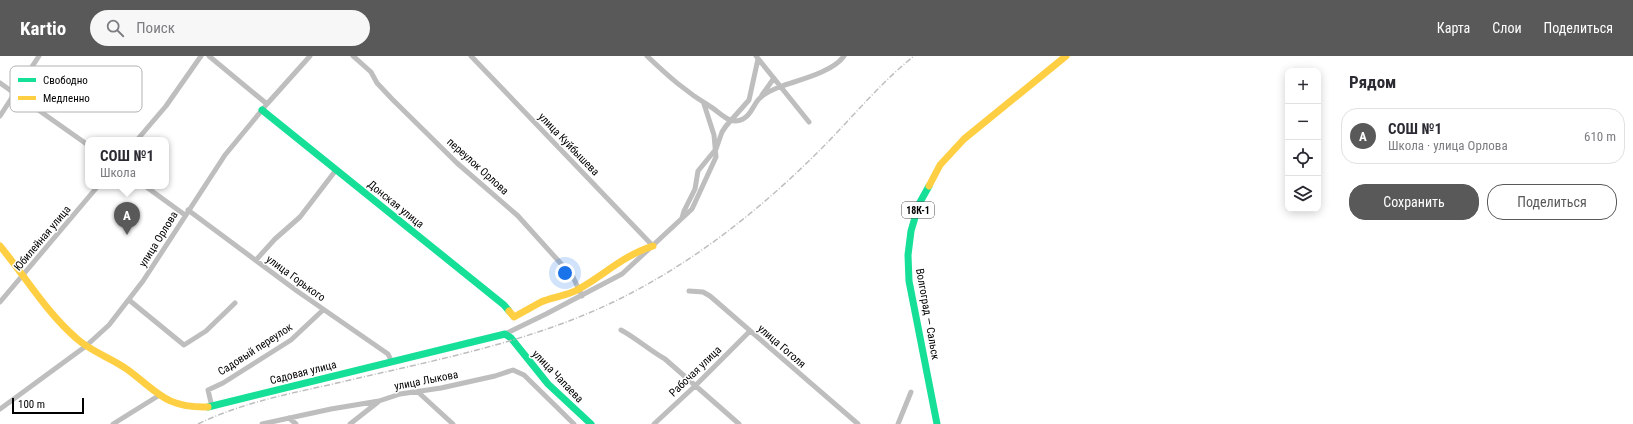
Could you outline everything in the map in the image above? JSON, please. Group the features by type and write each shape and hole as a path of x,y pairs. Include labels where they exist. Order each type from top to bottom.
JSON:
{"street":[{"path":"33,66 39,56"},
{"path":"140,137 166,106 201,56"},
{"name":"Донская улица","path":"209,56 336,170 504,305 514,317"},
{"name":"улица Орлова","path":"0,409 99,336 143,281 225,155 310,56"},
{"name":"переулок Орлова","path":"353,56 370,72 377,83 392,99 452,158 518,216 573,277 581,292"},
{"name":"улица Куйбышева","path":"471,56 653,246"},
{"path":"647,56 677,84 724,118 731,120 743,120 774,78"},
{"path":"759,98 781,86 825,70 844,56"},
{"name":"Волгоград — Сальск","path":"937,424 909,281 908,254 910,239 920,204 940,165 959,143 1066,56"},
{"path":"681,221 684,211 695,189 698,171 716,149 722,132 749,100 757,58"},
{"path":"757,58 809,122"},
{"path":"0,83 10,90"},
{"path":"0,116 10,101"},
{"path":"653,246 692,209 716,157 714,135 704,104"},
{"path":"42,112 85,143"},
{"path":"256,260 275,239 300,217 336,170"},
{"name":"Юбилейная улица","path":"0,302 24,276 96,189"},
{"name":"улица Горького","path":"150,189 256,260 324,310 388,354 392,362"},
{"name":"Садовая улица","path":"0,246 49,311 86,346 117,362 158,396 182,406 193,408 212,407 505,334 581,292 622,274 653,246"},
{"name":"Садовая улица","path":"514,317 542,302 581,292 619,261 640,250 653,246"},
{"name":"улица Гоголя","path":"689,290 703,292 710,296 858,424"},
{"path":"129,300 184,345 206,331 235,303"},
{"name":"Садовый переулок","path":"212,407 208,390 291,340 324,310"},
{"path":"620,330 633,336 651,351 665,359 738,424"},
{"name":"Рабочая улица","path":"654,424 750,332"},
{"name":"улица Чапаева","path":"505,334 512,340 561,399 591,424"},
{"name":"улица Лыкова","path":"262,424 379,401 400,394 418,392 495,376 513,370 524,374 574,424"},
{"path":"418,392 454,424"},
{"path":"898,424 911,392"},
{"path":"113,424 158,396"},
{"path":"350,424 379,401"},
{"path":"289,418 296,424"}],"railway":[{"path":"198,424 231,410 265,400 428,362 523,337 554,327 617,300 649,283 710,244 767,199 820,150 877,89 914,56"}],"traffic: fast":[{"path":"262,110 504,305 509,311"},
{"path":"929,186 919,204 911,231 908,255 909,281 937,424"},
{"path":"208,407 505,334 511,338 548,384 591,424"}],"traffic: slow":[{"path":"929,186 940,165 964,139 1066,56"},
{"path":"0,246 55,317 82,343 128,370 164,398 182,405 208,407"},
{"path":"509,311 514,317 541,302 574,291 588,284 623,260 653,246"}],"place":[{"name":"СОШ №1","path":"127,235"}]}
